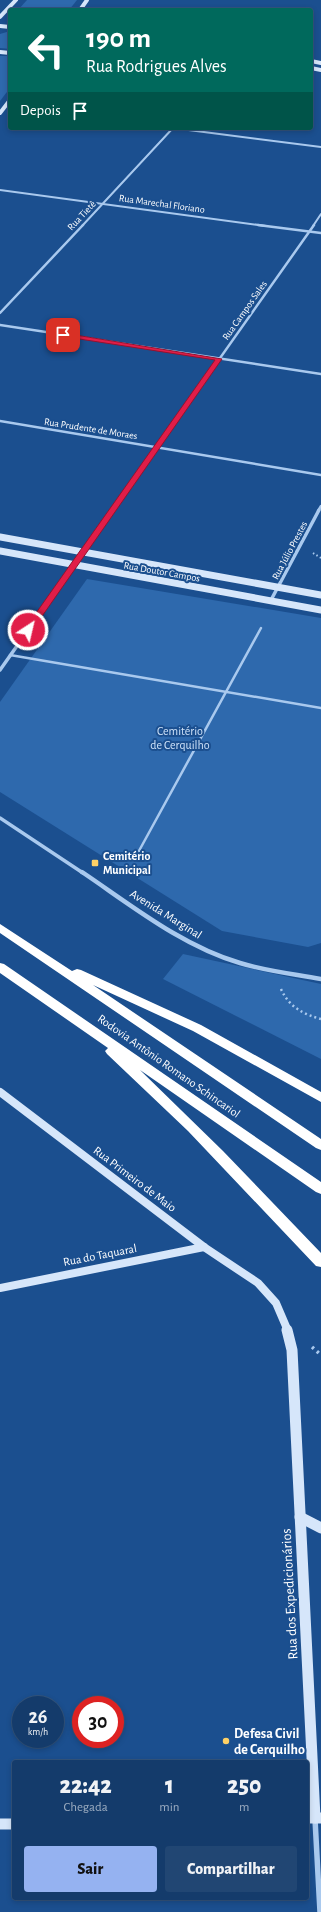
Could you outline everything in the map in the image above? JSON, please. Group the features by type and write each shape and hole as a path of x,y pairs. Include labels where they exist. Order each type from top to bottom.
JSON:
{"highway":[{"name":"Rodovia Antônio Romano Schincariol","path":"0,928 321,1145"},
{"path":"44,958 197,1028 321,1098"},
{"name":"Rodovia Antônio Romano Schincariol","path":"0,967 321,1189"},
{"path":"68,1014 156,1091 229,1164 321,1262"}],"street":[{"path":"8,8 16,0"},
{"path":"0,17 8,8"},
{"path":"0,113 8,105"},
{"name":"Rua Tietê","path":"0,313 171,130"},
{"path":"189,130 321,147"},
{"name":"Rua Marechal Floriano","path":"0,190 321,233"},
{"name":"Rua Campos Sales","path":"0,670 321,214"},
{"path":"0,325 321,374"},
{"name":"Rua Prudente de Moraes","path":"0,421 321,475"},
{"name":"Rua Júlio Prestes","path":"271,600 321,506"},
{"name":"Rua Doutor Campos","path":"0,537 321,595"},
{"name":"Rua Doutor Campos","path":"0,551 321,610"},
{"name":"Avenida Marginal","path":"0,818 176,934 201,948 240,963 321,979"},
{"name":"Rua Primeiro de Maio","path":"0,1092 204,1246 258,1283"},
{"name":"Rua do Taquaral","path":"0,1288 204,1246"},
{"name":"Rua dos Expedicionários","path":"258,1283 276,1303 286,1325 292,1350 314,1818 320,1912"},
{"path":"300,1516 321,1528"},
{"path":"0,1824 12,1824"}],"lane":[{"path":"134,860 261,628"},
{"path":"10,655 321,708"}],"path":[{"path":"280,971 281,991 286,1000 294,1008 306,1015 321,1019"}],"green space":[{"path":"27,0 77,0 71,8 20,8"},
{"path":"8,32 8,49 0,48 0,34"},
{"path":"0,56 8,56 8,91 0,101"},
{"name":"Cemitério de Cerquilho","path":"87,579 321,618 321,943 308,947 222,931 0,792 0,702"},
{"path":"183,954 321,984 321,1059 163,979"}],"place":[{"name":"Cemitério Municipal","path":"95,863"},
{"name":"Defesa Civil de Cerquilho","path":"226,1741"}],"route":[{"path":"28,630 219,359 63,335"}]}
